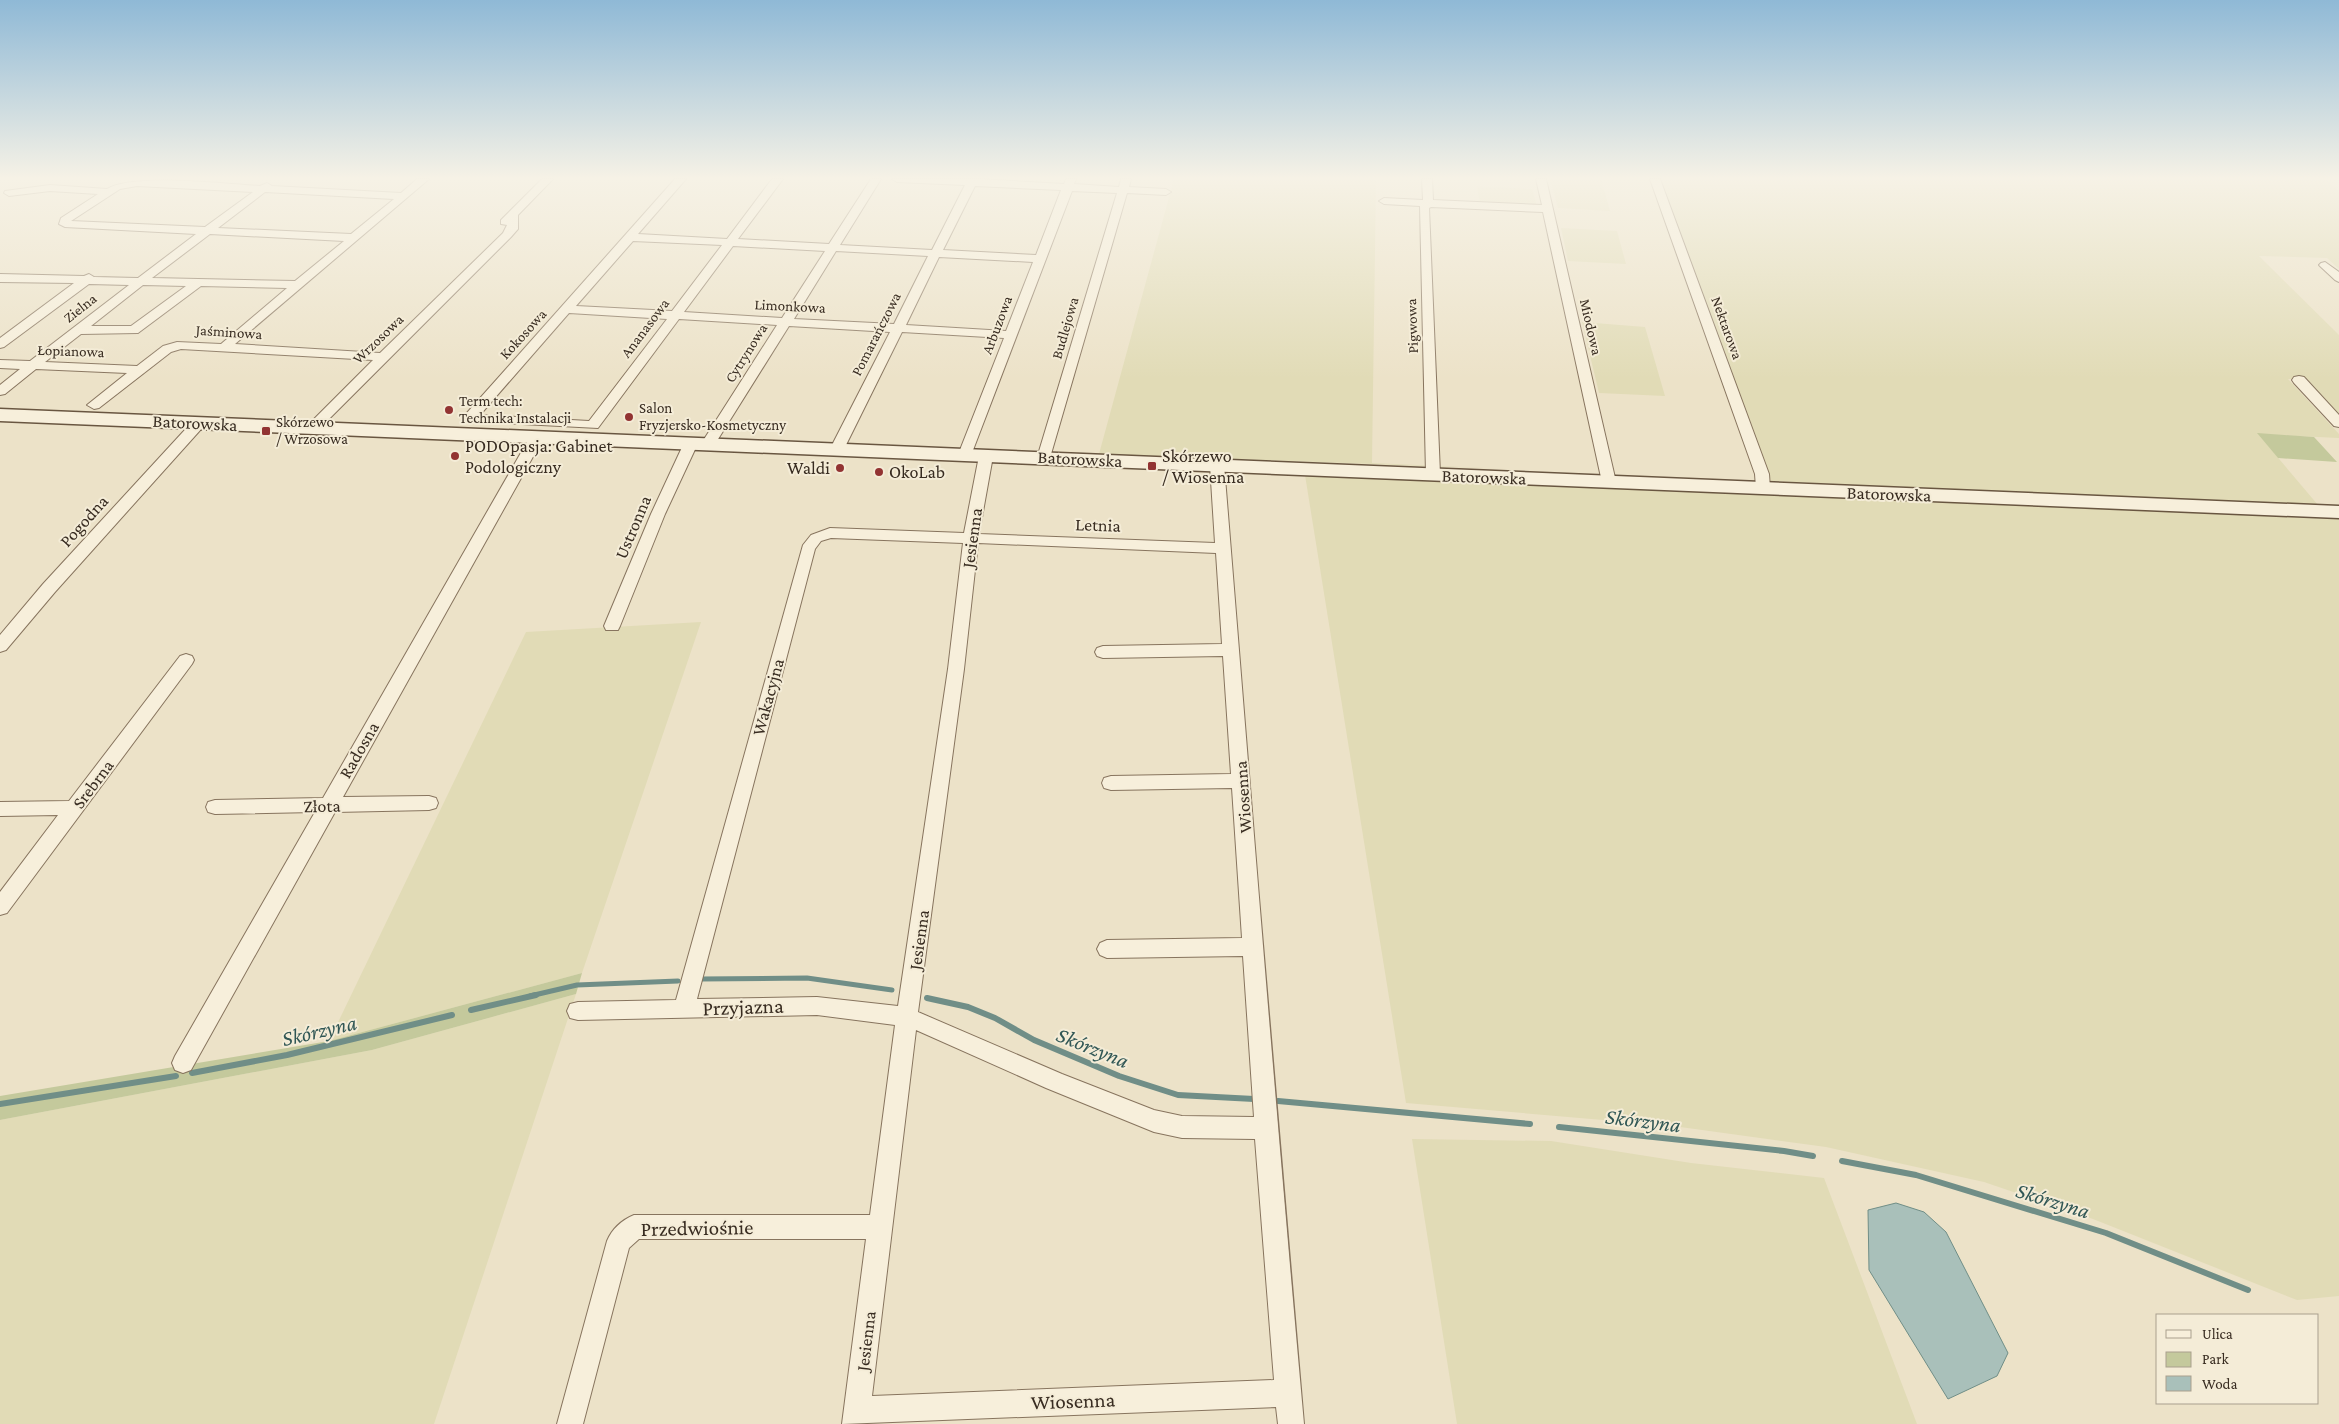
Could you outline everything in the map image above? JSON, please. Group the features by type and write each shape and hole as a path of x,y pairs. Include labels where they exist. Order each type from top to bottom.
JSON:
{"street":[{"name":"Zielna","path":"0,391 187,245"},
{"path":"223,348 345,245"},
{"name":"Wrzosowa","path":"312,428 496,245"},
{"name":"Kokosowa","path":"593,425 470,418 623,245"},
{"name":"Ananasowa","path":"593,425 727,245"},
{"path":"789,245 1040,259"},
{"name":"Cytrynowa","path":"700,444 785,322 835,245"},
{"name":"Pomarańczowa","path":"836,449 939,245"},
{"name":"Arbuzowa","path":"965,455 1045,245"},
{"name":"Budlejowa","path":"1044,458 1107,245"},
{"name":"Pigwowa","path":"1425,245 1433,474"},
{"name":"Miodowa","path":"1556,245 1609,482"},
{"name":"Nektarowa","path":"1679,245 1762,474 1763,488"},
{"path":"2325,265 2339,278"},
{"path":"0,278 89,278 299,285"},
{"path":"0,344 89,278"},
{"path":"80,330 134,330 199,282"},
{"name":"Limonkowa","path":"567,309 1011,335"},
{"name":"Jaśminowa","path":"94,405 167,349 181,345 382,357"},
{"name":"Łopianowa","path":"0,364 140,370"},
{"path":"2299,380 2339,423"},
{"name":"Batorowska","path":"0,415 2339,512"},
{"name":"Pogodna","path":"0,646 55,581 198,424"},
{"name":"Radosna","path":"183,1063 327,806 538,437"},
{"name":"Ustronna","path":"612,626 658,514 700,444"},
{"name":"Jesienna","path":"856,1417 879,1227 956,669 971,539 986,456"},
{"name":"Wiosenna","path":"1217,465 1230,650 1242,781 1266,1128 1291,1424"},
{"name":"Wakacyjna","path":"684,1009 808,548 816,538 830,533 971,539"},
{"name":"Letnia","path":"971,539 1223,548"},
{"path":"1103,652 1230,650"},
{"name":"Srebrna","path":"0,907 186,660"},
{"path":"1111,783 1242,781"},
{"name":"Złota","path":"215,807 429,803"},
{"path":"0,809 74,808"},
{"path":"1107,949 1254,947"},
{"name":"Przyjazna","path":"578,1011 816,1006 907,1018"},
{"path":"907,1018 936,1028 1054,1081 1154,1121 1182,1127 1266,1128"},
{"name":"Przedwiośnie","path":"570,1424 618,1241 634,1227 879,1227"},
{"name":"Wiosenna","path":"856,1417 1289,1393"}],"shaded area":[{"path":"1156,245 1375,245 1372,463 1506,469 1099,454"},
{"path":"1565,245 1621,245 1626,264 1568,261"},
{"path":"1684,245 2339,245 2339,269 2327,258 2259,256 2339,335 2339,414 2307,379 2288,379 2339,434 2339,438 2258,434 2318,505 1771,481"},
{"path":"1582,322 1645,327 1665,396 1599,393"},
{"path":"1305,475 2339,518 2339,1296 2297,1300 2093,1219 1984,1182 1826,1147 1673,1126 1406,1103"},
{"path":"701,622 582,973 329,1041 526,632"},
{"path":"576,994 434,1424 0,1424 0,1120 372,1050"},
{"path":"1412,1139 1551,1141 1691,1163 1824,1178 1917,1424 1457,1424"}],"green space":[{"path":"2257,433 2314,437 2337,462 2278,458"},
{"path":"582,973 576,994 372,1050 0,1120 0,1096 329,1041"}],"water":[{"path":"1896,1203 1924,1212 1946,1232 2008,1353 1997,1376 1948,1399 1869,1270 1868,1210"}],"waterway":[{"name":"Skórzyna","path":"700,979 807,978 892,990"},
{"name":"Skórzyna","path":"530,996 577,985 678,981"},
{"name":"Skórzyna","path":"471,1010 536,995"},
{"name":"Skórzyna","path":"927,998 968,1007 995,1018 1034,1040 1119,1076 1178,1095 1254,1099"},
{"name":"Skórzyna","path":"192,1073 287,1055 452,1015"},
{"name":"Skórzyna","path":"0,1104 176,1076"},
{"name":"Skórzyna","path":"1278,1101 1530,1124"},
{"name":"Skórzyna","path":"1559,1127 1784,1151 1813,1156"},
{"name":"Skórzyna","path":"1842,1161 1916,1175 2106,1233 2248,1290"}],"place":[{"name":"Term tech: Technika Instalacji","path":"449,410"},
{"name":"Salon Fryzjersko-Kosmetyczny","path":"629,417"},
{"name":"Skórzewo / Wrzosowa","path":"266,431"},
{"name":"PODOpasja: Gabinet Podologiczny","path":"455,456"},
{"name":"Skórzewo / Wiosenna","path":"1152,466"},
{"name":"Waldi","path":"840,468"},
{"name":"OkoLab","path":"879,472"}]}
